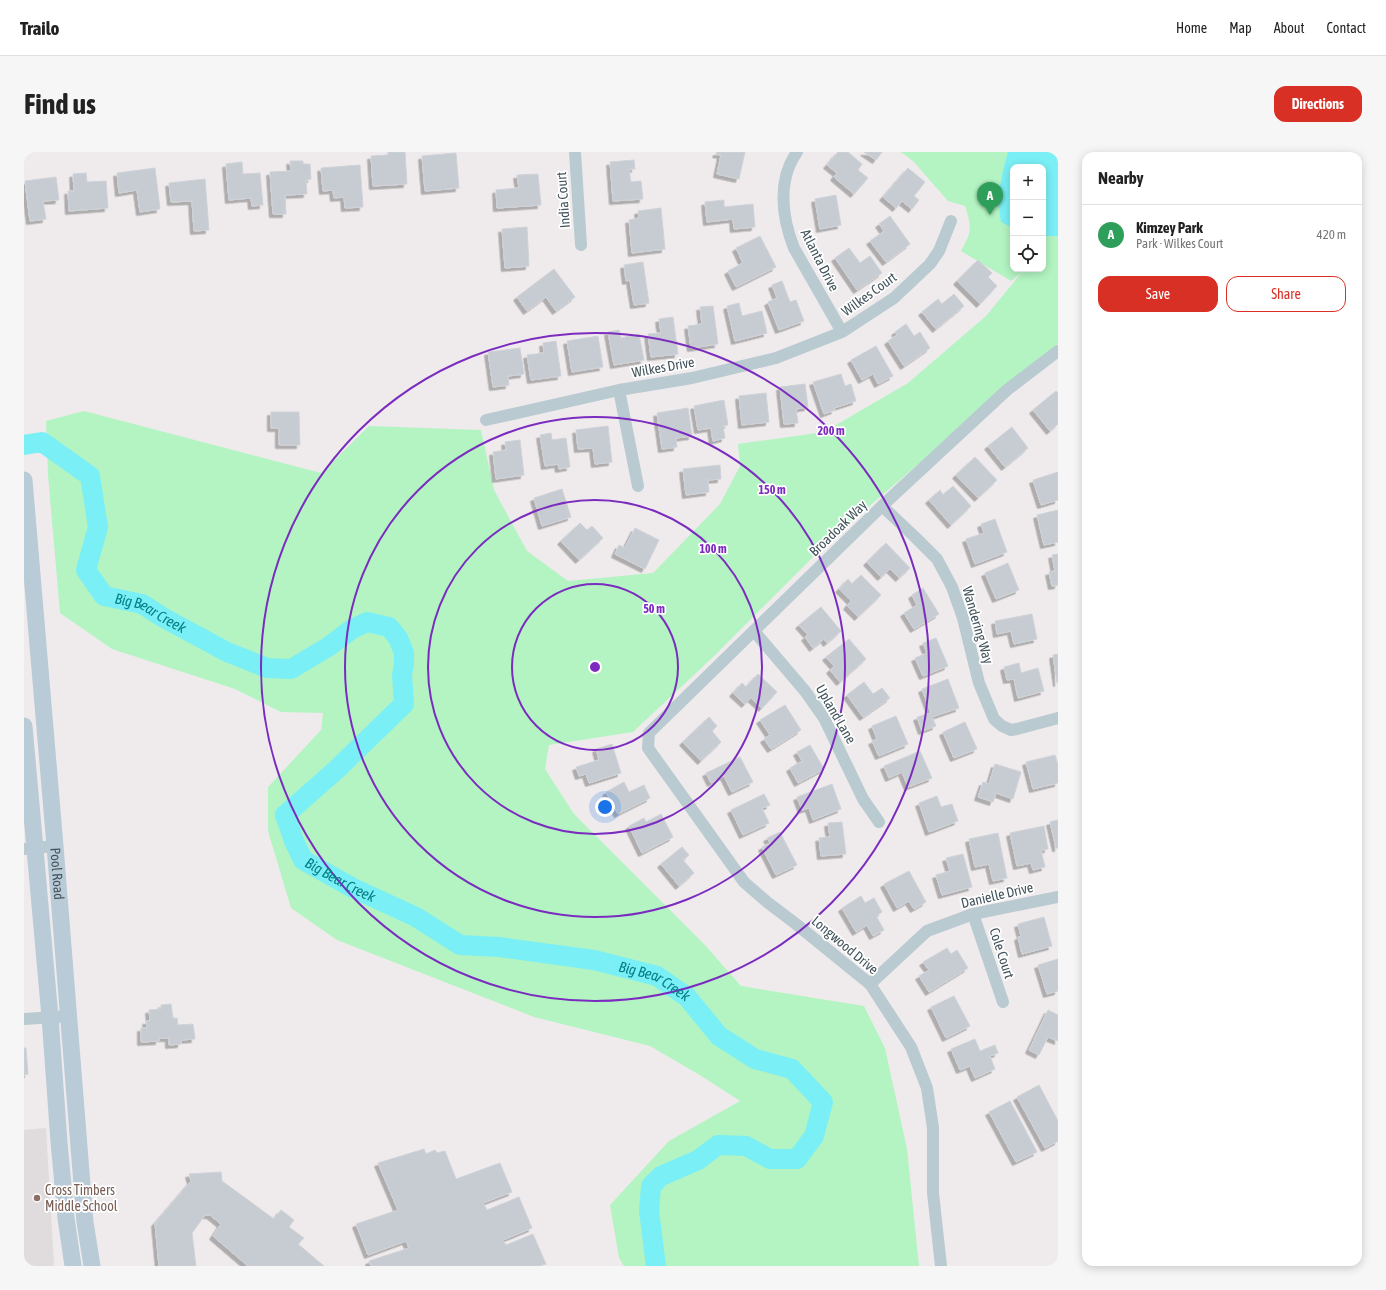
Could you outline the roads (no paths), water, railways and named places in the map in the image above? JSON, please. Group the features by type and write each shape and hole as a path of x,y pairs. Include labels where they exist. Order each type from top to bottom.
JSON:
{"main road":[{"name":"Pool Road","path":"24,480 85,1222 92,1266"},
{"name":"Pool Road","path":"24,726 29,848 50,1017 59,1148 66,1218 73,1266"}],"street":[{"name":"India Court","path":"575,152 581,245"},
{"name":"Atlanta Drive","path":"797,152 788,170 784,186 784,202 789,234 794,248 842,332"},
{"name":"Wilkes Court","path":"842,332 894,298 930,264 939,251 951,221"},
{"name":"Wilkes Drive","path":"486,420 619,390 692,378 776,358 842,332"},
{"name":"Broadoak Way","path":"648,736 649,733 882,506 1007,390 1058,351"},
{"path":"619,390 638,486"},
{"name":"Wandering Way","path":"882,506 937,559 952,588 963,618 979,683 994,719 1002,726 1011,730 1058,718"},
{"name":"Upland Lane","path":"754,631 805,691 824,718 863,799 879,822"},
{"name":"Longwood Drive","path":"648,736 648,748 744,882 766,902 796,924 870,984 911,1047 926,1088 934,1128 933,1193 941,1266"},
{"path":"29,848 55,846"},
{"name":"Danielle Drive","path":"870,984 927,931 973,914 1058,897"},
{"name":"Cole Court","path":"973,914 1003,1002"},
{"path":"24,1019 69,1016"}],"water":[{"path":"1008,152 1058,152 1058,236 1046,236 1046,164 1010,164 1010,226 1001,222 999,195 1003,170"}],"waterway":[{"name":"Big Bear Creek","path":"24,445 42,442 90,476 98,527 86,570 104,596 142,604 164,618 227,652 267,668 291,669 328,647 352,629 367,622 389,627 398,638 404,653 402,675 404,704 336,770 285,815 294,841 303,860 353,888 416,917 460,945 499,947 594,960 657,976 687,997 719,1036 755,1059 792,1069 823,1102 814,1136 797,1159 770,1159 746,1146 718,1145 698,1160 661,1176 651,1186 649,1211 656,1266"}],"place":[{"name":"Kimzey Park","path":"990,215"},
{"name":"Cross Timbers Middle School","path":"37,1198"}]}
